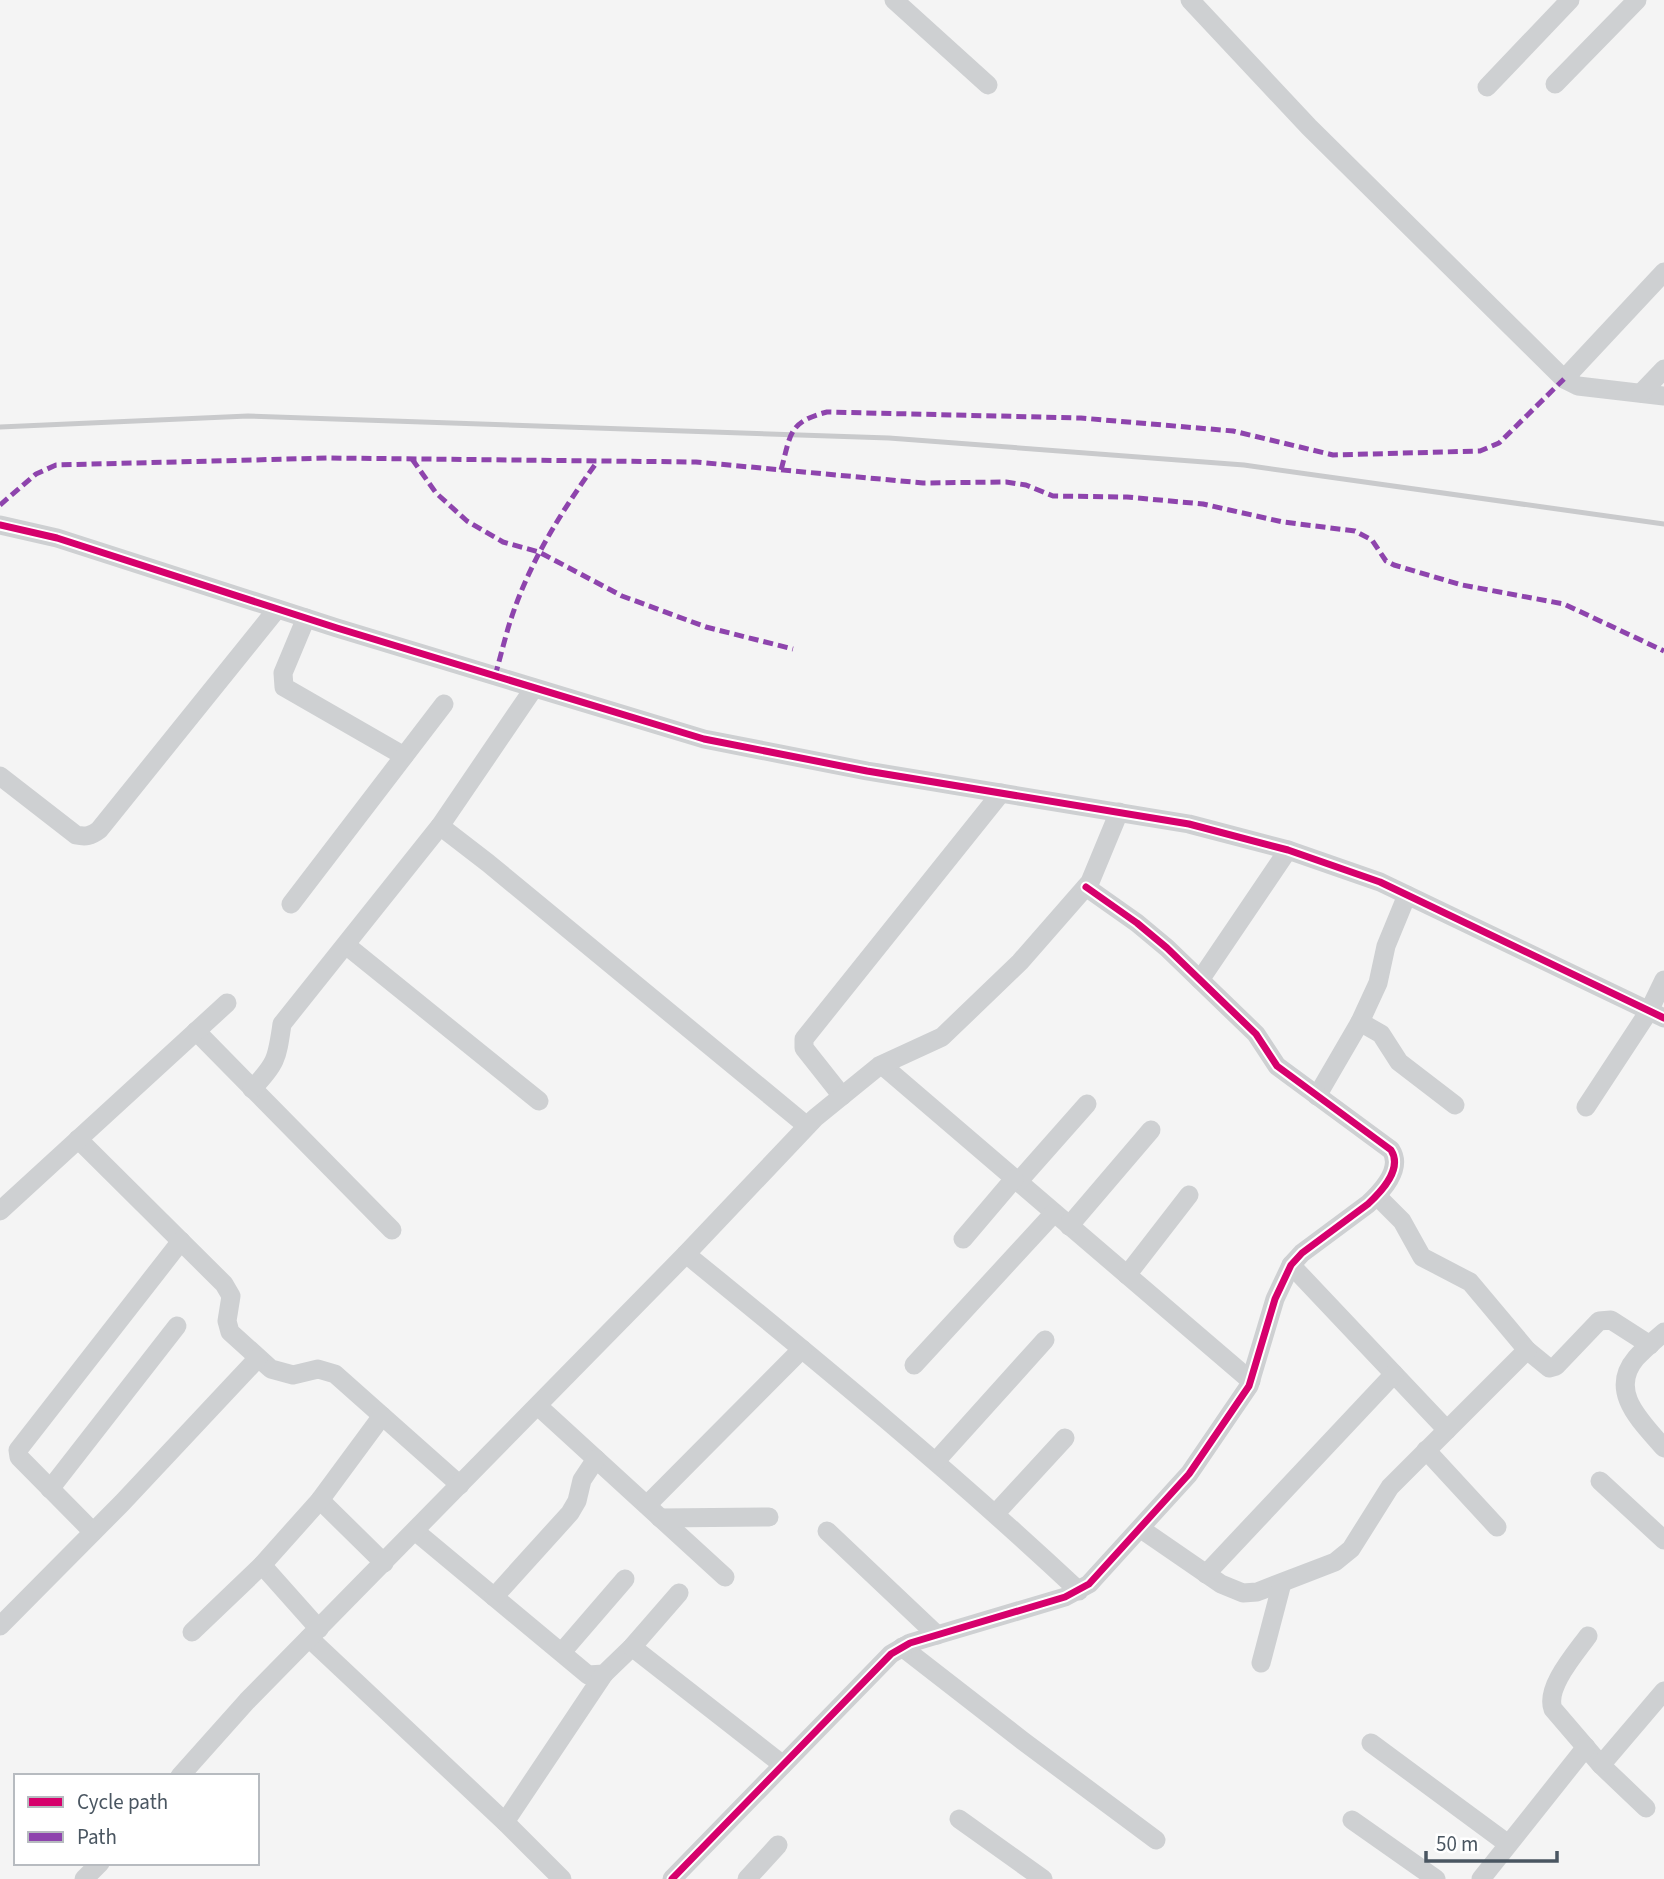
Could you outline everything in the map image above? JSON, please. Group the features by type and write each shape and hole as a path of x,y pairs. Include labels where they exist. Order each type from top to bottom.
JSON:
{"street":[{"path":"894,0 988,85"},
{"path":"1190,0 1309,127 1564,379 1578,386 1664,396"},
{"path":"1488,87 1570,0"},
{"path":"1555,84 1637,0"},
{"path":"1564,379 1664,272"},
{"path":"1641,393 1664,369"},
{"path":"0,526 57,538 277,609 704,739 867,771 1189,824 1288,850 1361,873 1657,1015"},
{"path":"0,776 76,835 92,835 99,830 277,609"},
{"path":"306,618 283,673 284,687 404,756"},
{"path":"252,1088 275,1062 281,1045 282,1024 440,826 534,688"},
{"path":"291,904 444,704"},
{"path":"842,1096 804,1048 804,1039 1001,793"},
{"path":"182,1774 247,1701 538,1406 807,1126 882,1065 933,1043 1020,962 1086,887 1119,812"},
{"path":"440,826 807,1126"},
{"path":"1200,980 1288,850"},
{"path":"672,1879 891,1654 902,1647 937,1635 1079,1591 1089,1584 1141,1530 1189,1474 1251,1381 1275,1299 1292,1265 1303,1252 1377,1196 1393,1172 1394,1154 1277,1066 1256,1034 1200,980 1153,936 1086,887"},
{"path":"1317,1096 1360,1022 1381,976 1386,946 1407,895"},
{"path":"345,945 539,1101"},
{"path":"1586,1107 1657,1015 1664,980"},
{"path":"0,1211 227,1003"},
{"path":"1360,1022 1381,1034 1399,1062 1455,1105"},
{"path":"195,1031 392,1230"},
{"path":"882,1065 1251,1381"},
{"path":"963,1238 1087,1104"},
{"path":"914,1365 1151,1130"},
{"path":"78,1139 224,1284 232,1296 227,1321 230,1332 258,1358 271,1369 283,1374 293,1375 318,1369 335,1374 460,1485"},
{"path":"1127,1275 1189,1195"},
{"path":"1377,1196 1402,1221 1422,1256 1471,1282 1527,1350 1545,1367 1553,1367 1593,1324 1605,1319 1657,1338 1627,1370 1626,1397 1632,1409 1664,1448"},
{"path":"93,1532 19,1457 18,1450 181,1241"},
{"path":"686,1254 936,1461 1079,1591"},
{"path":"1292,1265 1447,1430"},
{"path":"50,1489 177,1326"},
{"path":"936,1461 1045,1340"},
{"path":"653,1511 802,1349"},
{"path":"1141,1530 1231,1590 1243,1592 1257,1592 1335,1562 1350,1549 1390,1487 1527,1350"},
{"path":"0,1626 258,1358"},
{"path":"1206,1574 1394,1374"},
{"path":"538,1406 725,1577"},
{"path":"192,1632 262,1565 320,1500 383,1416"},
{"path":"996,1513 1065,1438"},
{"path":"1426,1450 1497,1527"},
{"path":"494,1597 570,1513 577,1501 582,1480 596,1460"},
{"path":"1600,1481 1664,1540"},
{"path":"320,1500 384,1563"},
{"path":"653,1511 769,1517"},
{"path":"415,1531 589,1675 604,1674"},
{"path":"827,1531 937,1635"},
{"path":"262,1565 314,1633 562,1879"},
{"path":"562,1652 625,1579"},
{"path":"1261,1663 1282,1583"},
{"path":"505,1822 604,1674 632,1647 679,1593"},
{"path":"1588,1636 1552,1690 1553,1709 1601,1765 1646,1808"},
{"path":"632,1647 783,1765"},
{"path":"902,1647 1156,1840"},
{"path":"1601,1765 1664,1691"},
{"path":"1371,1743 1508,1844"},
{"path":"1481,1879 1586,1747"},
{"path":"959,1819 1043,1879"},
{"path":"1352,1820 1436,1879"},
{"path":"747,1879 778,1845"},
{"path":"84,1879 98,1865"}],"railway":[{"path":"0,427 248,416 889,438 1244,465 1664,524"}],"marked path":[{"path":"781,470 793,431 805,420 827,412 1081,418 1233,431 1333,455 1480,451 1499,443 1564,379"},
{"path":"0,505 36,474 56,465 330,458 696,462 923,483 1006,482 1026,485 1053,496 1127,497 1203,504 1283,522 1355,531 1372,540 1386,561 1394,565 1462,585 1564,604 1664,651"},
{"path":"412,459 436,493 467,521 503,542 539,552 622,596 706,627 793,649"},
{"path":"495,676 510,621 529,573 560,516 597,462"}],"cycle path":[{"path":"0,525 57,538 337,628 704,739 867,771 1189,824 1288,850 1380,882 1664,1018"},
{"path":"672,1879 891,1654 910,1643 1065,1597 1089,1584 1189,1474 1249,1386 1275,1299 1291,1265 1302,1253 1368,1204 1385,1186 1393,1172 1394,1157 1391,1150 1277,1066 1256,1034 1167,948 1086,887"}]}
